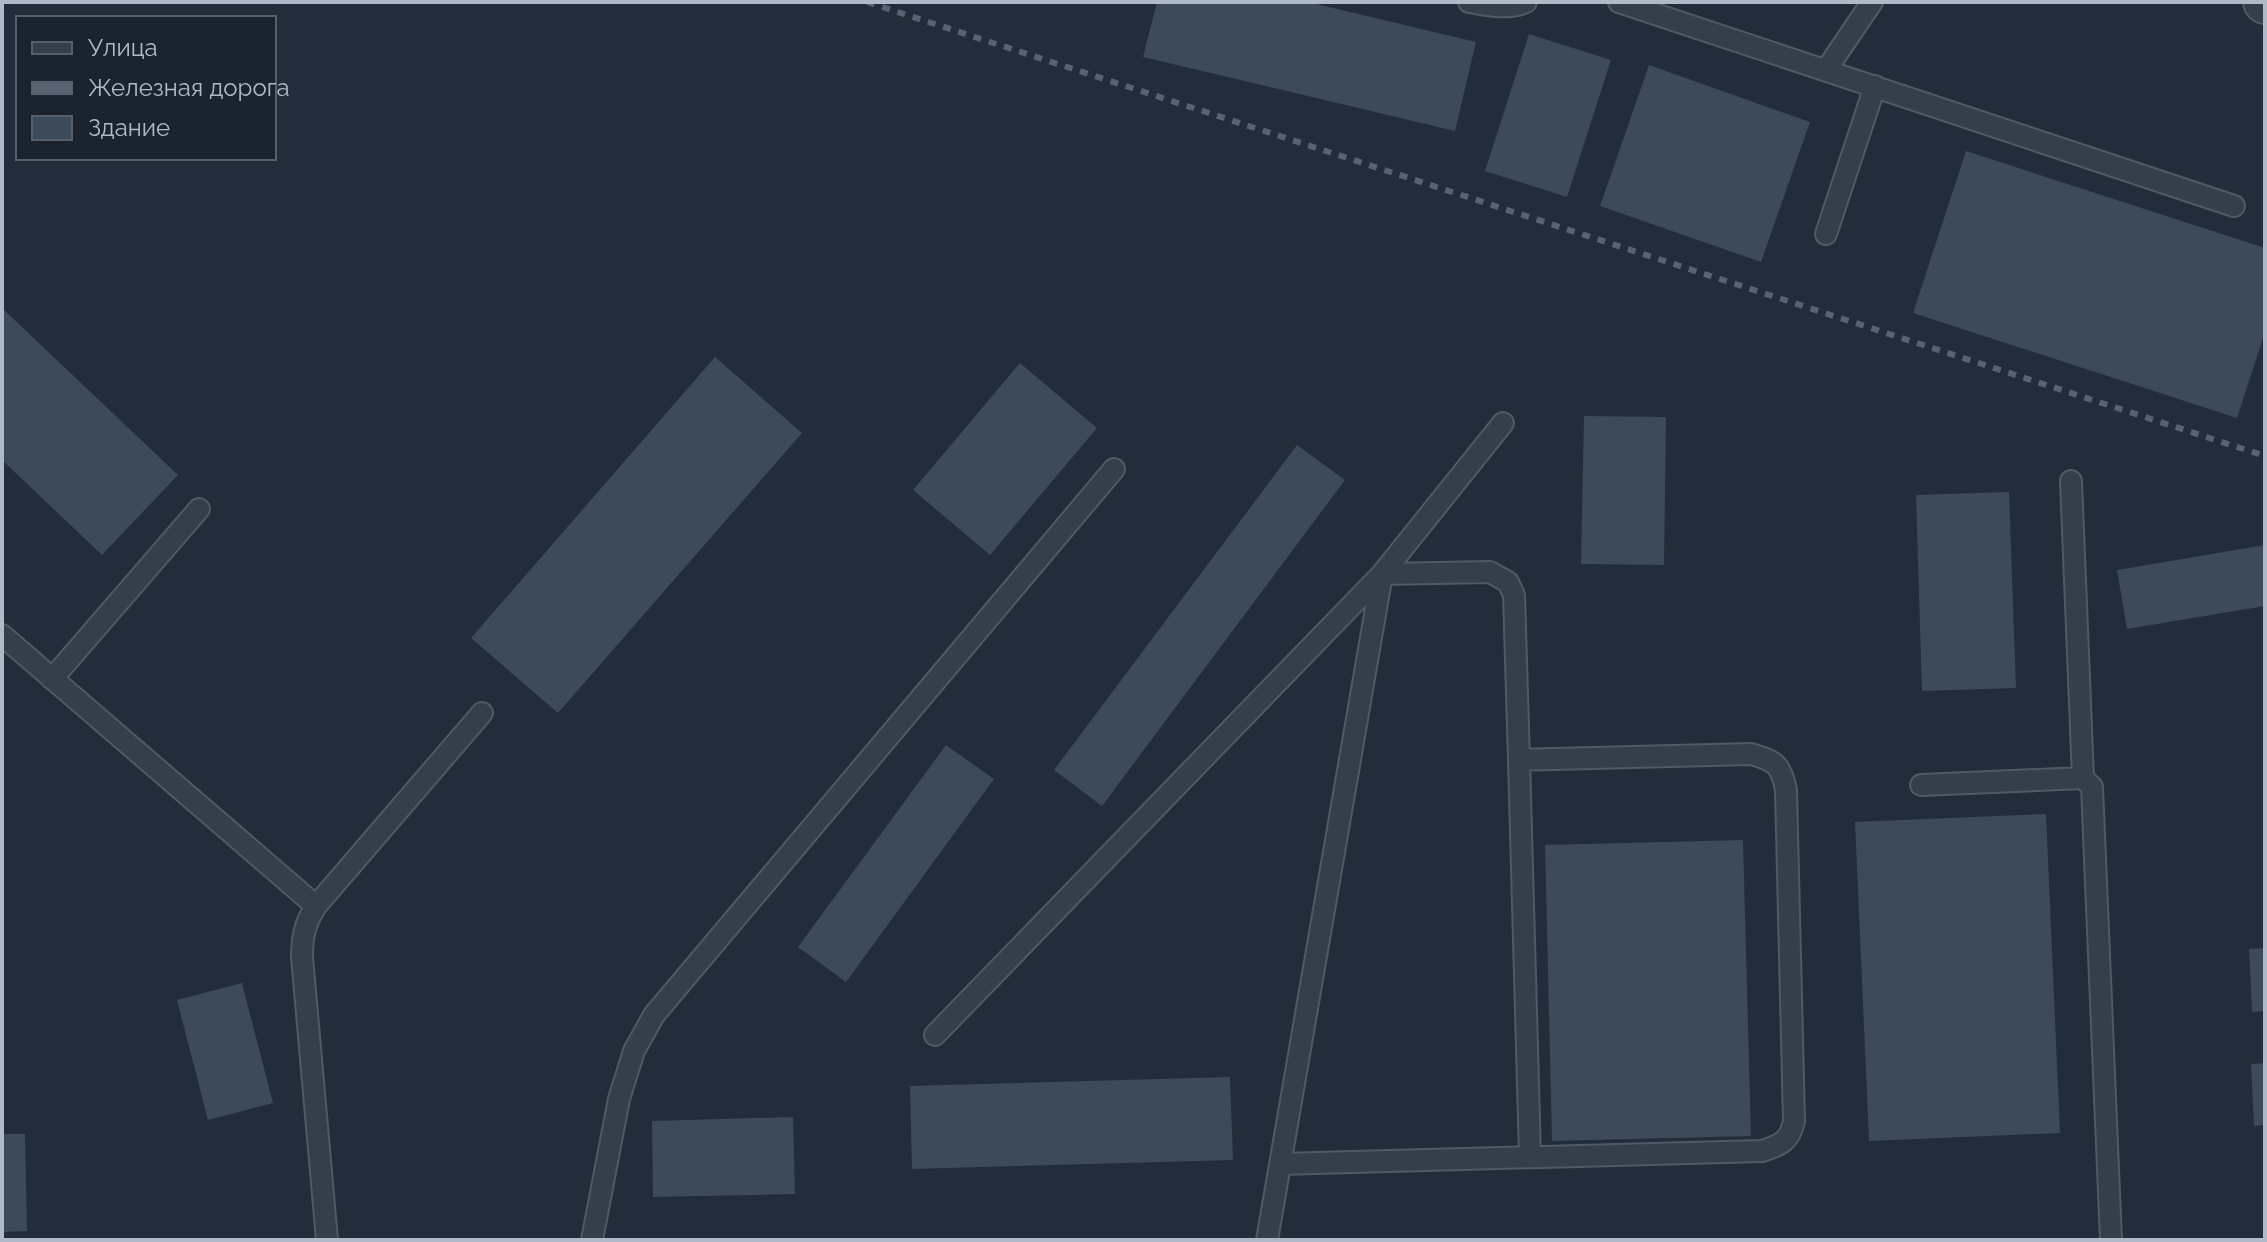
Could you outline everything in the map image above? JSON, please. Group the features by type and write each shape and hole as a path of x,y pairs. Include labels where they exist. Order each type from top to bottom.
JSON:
{"lane":[{"path":"1469,2 1493,7 1526,2"},
{"path":"1619,2 2234,206"},
{"path":"1826,70 1872,2"},
{"path":"1826,234 1875,86"},
{"path":"935,1035 1382,574 1503,423"},
{"path":"592,1240 619,1099 634,1051 654,1015 1114,469"},
{"path":"2071,481 2083,778 2092,787 2111,1240"},
{"path":"52,679 199,509"},
{"path":"1382,574 1490,572 1508,582 1514,595 1530,1157"},
{"path":"1267,1240 1382,574"},
{"path":"2,635 316,906"},
{"path":"327,1240 302,937 316,906 482,713"},
{"path":"1280,1164 1762,1151 1782,1145 1791,1133 1794,1121 1786,790 1782,772 1771,760 1751,754 1519,760"},
{"path":"1921,785 2083,778"}],"building":[{"path":"1157,2 1308,2 1476,42 1455,131 1143,57"},
{"path":"1529,34 1611,60 1567,197 1485,171"},
{"path":"1649,65 1810,122 1761,262 1600,206"},
{"path":"1966,151 2265,248 2265,332 2237,418 1913,313"},
{"path":"2,308 178,475 102,555 2,460"},
{"path":"715,357 802,433 558,713 471,638"},
{"path":"1020,363 1097,428 990,555 913,490"},
{"path":"1584,416 1666,417 1664,565 1581,564"},
{"path":"1297,445 1345,480 1102,806 1054,770"},
{"path":"2009,492 2016,688 1922,691 1916,495"},
{"path":"2265,545 2265,606 2127,629 2117,570"},
{"path":"946,745 994,779 846,982 798,947"},
{"path":"2046,814 2060,1133 1869,1141 1855,822"},
{"path":"1743,840 1751,1136 1552,1141 1545,845"},
{"path":"2265,948 2265,1011 2252,1012 2249,949"},
{"path":"242,983 273,1103 208,1120 177,1000"},
{"path":"2265,1063 2265,1125 2254,1126 2251,1064"},
{"path":"1230,1077 1233,1160 912,1169 910,1086"},
{"path":"793,1117 795,1194 653,1197 652,1121"},
{"path":"2,1134 25,1134 27,1231 2,1232"}],"railway":[{"path":"867,2 2265,456"}]}
